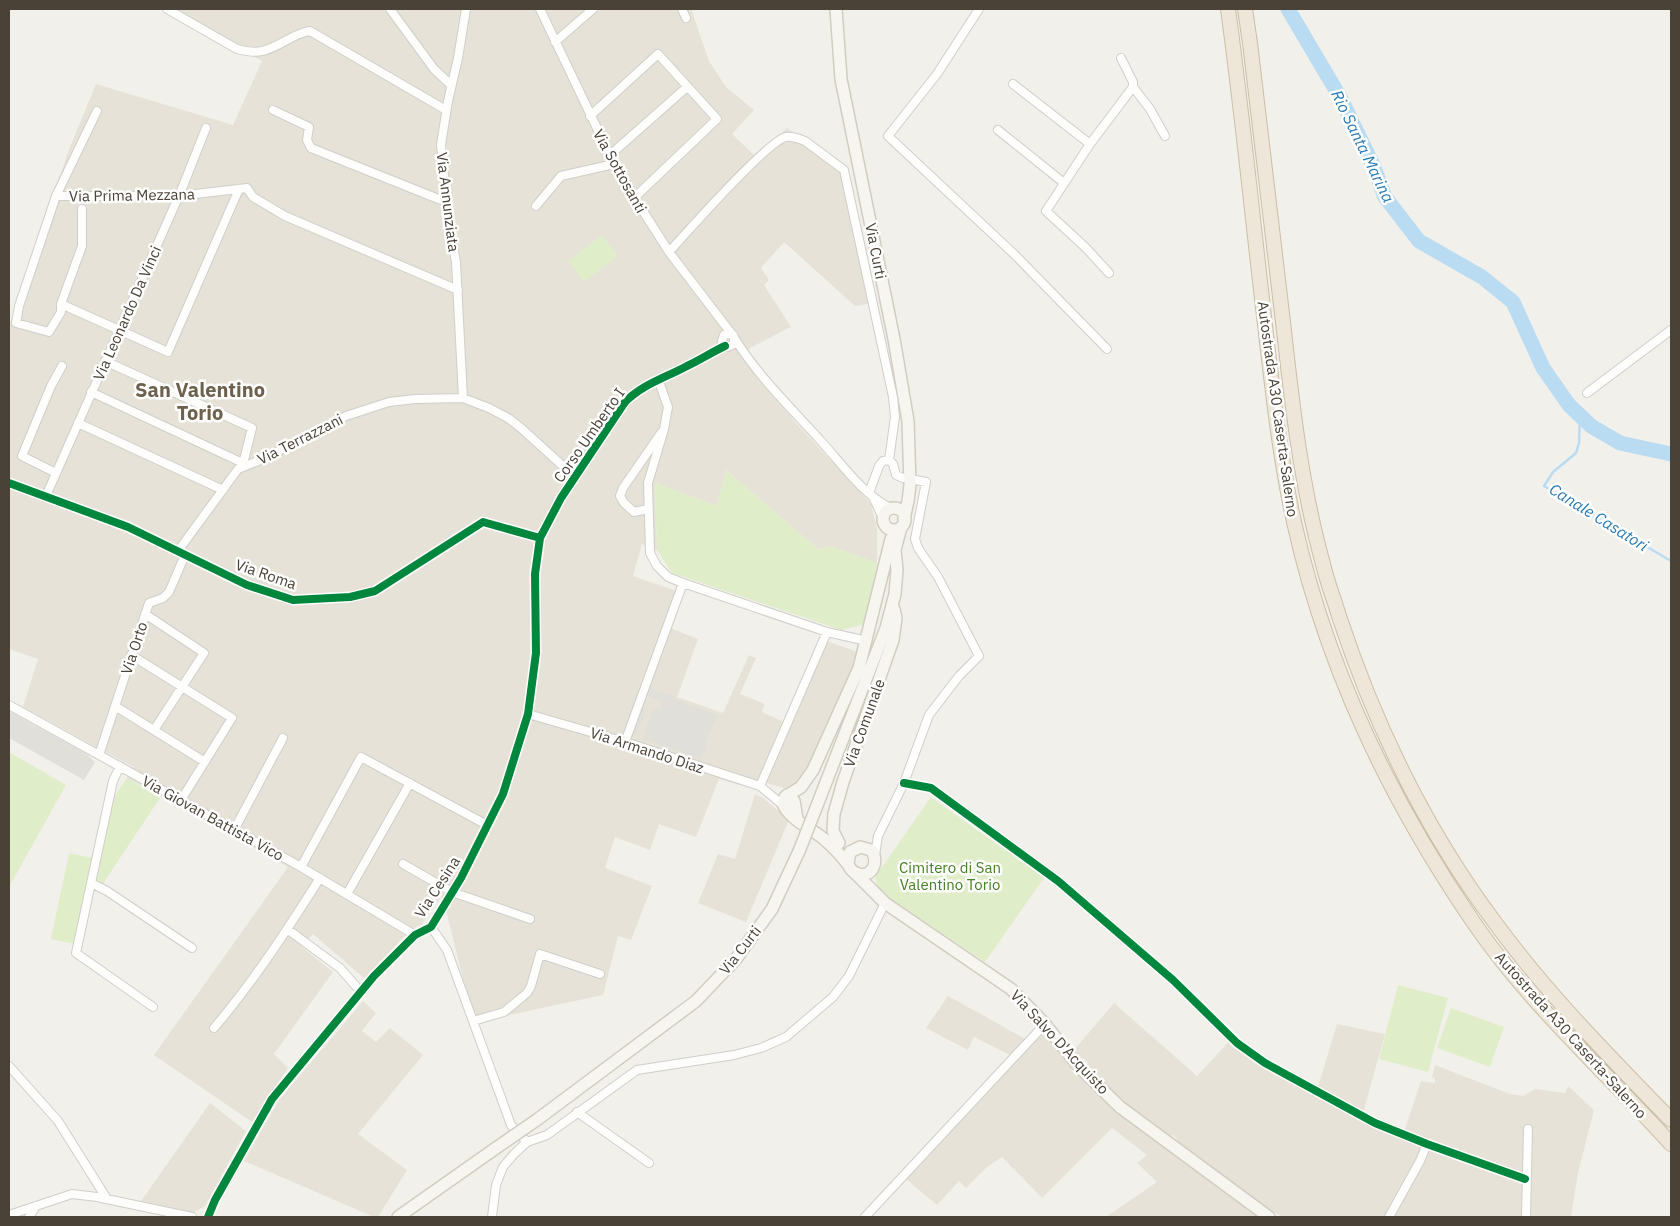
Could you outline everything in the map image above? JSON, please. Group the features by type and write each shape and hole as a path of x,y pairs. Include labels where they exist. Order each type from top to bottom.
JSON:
{"highway":[{"name":"Autostrada A30 Caserta-Salerno","path":"1228,9 1270,373 1294,522 1323,624 1351,699 1393,790 1431,860 1476,926 1508,969 1583,1054 1671,1144"},
{"name":"Autostrada A30 Caserta-Salerno","path":"1244,9 1250,43 1297,442 1312,521 1323,566 1365,690 1392,751 1423,810 1445,848 1494,923 1600,1047 1671,1120"}],"main road":[{"name":"Via Curti","path":"785,801 802,786 820,756 859,668 893,544 907,509 910,469 908,421 892,330 840,79 836,9"},
{"path":"893,509 901,511 903,523 892,530 885,522 886,512 893,509 908,495"},
{"name":"Via Curti","path":"398,1217 538,1119 696,1001 736,959 772,909 800,849 873,662 893,602 896,583 893,544 885,522"},
{"name":"Via Comunale","path":"839,843 833,832 834,814 843,782 893,640 896,618 893,602"},
{"name":"Via Armando Diaz","path":"785,801 794,801 797,819 824,839"},
{"path":"824,839 871,850 875,856 875,864 872,870 870,890"},
{"path":"824,839 851,868 862,875 872,870"},
{"path":"851,868 850,852 860,847"},
{"name":"Via Salvo D'Acquisto","path":"851,868 885,904 1011,989 1045,1024 1079,1067 1120,1107 1270,1217"}],"street":[{"path":"167,9 237,49 248,51 260,52 271,49 303,32 310,31 446,110"},
{"path":"390,9 434,69 452,85"},
{"name":"Via Annunziata","path":"463,398 456,262 446,202 441,145 466,9"},
{"name":"Via Sottosanti","path":"540,9 614,164 669,252 721,320 728,340 745,354 852,478 872,496 893,509"},
{"path":"555,42 593,9"},
{"path":"682,9 686,18"},
{"path":"979,9 936,74 888,136 1015,255 1107,349"},
{"path":"590,116 658,54 717,119 634,198"},
{"path":"1121,58 1133,82 1133,87 1150,109 1165,136"},
{"path":"1013,84 1090,144"},
{"path":"610,155 687,87"},
{"path":"1109,273 1086,248 1046,211 1090,144 1133,87"},
{"name":"Via Prima Mezzana","path":"98,110 56,196 178,196 239,189"},
{"path":"274,110 309,127 308,140 311,148 446,202"},
{"name":"Via Leonardo Da Vinci","path":"46,496 206,128"},
{"path":"998,130 1064,183"},
{"path":"669,252 746,170 774,144 786,137 805,141 844,170 892,397 895,417 889,460"},
{"path":"536,206 561,176 614,164"},
{"path":"61,304 168,352 239,189 247,188 253,198 285,216 458,290"},
{"path":"56,196 19,306 16,323 49,332 61,312 61,304 82,246 82,209"},
{"path":"1587,393 1671,330"},
{"name":"Corso Umberto I","path":"540,538 561,498 625,402 635,392 658,378 686,367 728,340"},
{"path":"92,392 245,465 252,428 105,361"},
{"path":"56,473 22,456 51,386 62,366"},
{"path":"658,378 668,407 664,429 648,483 650,553 657,566 668,576 683,583 827,632 867,641"},
{"path":"463,398 508,418 575,477"},
{"name":"Via Terrazzani","path":"182,553 238,469 245,465 279,451 346,416 388,402 416,399 463,398"},
{"path":"78,423 223,490"},
{"path":"648,510 634,512 624,503 620,496 623,488 664,429"},
{"path":"889,460 893,464 896,475 903,478"},
{"path":"872,496 879,466 884,461 889,460"},
{"path":"875,856 878,836 904,783 929,714 959,676 979,656 938,577 918,548 916,539 926,482 916,480"},
{"name":"Via Roma","path":"9,483 128,527 247,585 293,600 350,597 375,591 483,522 540,538"},
{"name":"Via Sottosanti","path":"872,496 885,522"},
{"name":"Via Cesina","path":"208,1217 272,1099 374,976 415,935 431,926 461,878 503,794 528,714 536,653 534,574 540,538"},
{"name":"Via Orto","path":"99,755 148,603 163,598 169,592 182,553"},
{"path":"625,742 683,583"},
{"path":"145,614 204,653 154,730"},
{"path":"762,788 827,632"},
{"path":"131,655 232,718 181,800"},
{"name":"Via Giovan Battista Vico","path":"9,705 301,867 415,935"},
{"path":"115,706 205,762"},
{"name":"Via Armando Diaz","path":"528,714 625,742 762,788 785,801"},
{"path":"234,830 284,738"},
{"path":"301,867 361,757 487,825"},
{"path":"120,766 113,781 76,953 153,1007"},
{"path":"347,894 410,783"},
{"path":"904,783 931,788 1058,881 1173,980 1237,1043 1265,1063 1375,1123 1525,1179"},
{"name":"Via Armando Diaz","path":"762,788 785,801"},
{"path":"860,847 878,836"},
{"path":"403,864 452,892 530,919"},
{"path":"214,1028 238,999 320,878"},
{"path":"91,883 192,948"},
{"path":"492,1217 496,1185 503,1167 527,1142 547,1135 637,1070 734,1055 761,1048 786,1037 833,997 848,976 885,904"},
{"path":"431,926 447,950 511,1125 527,1142"},
{"path":"287,929 340,968 361,992"},
{"path":"473,1021 504,1012 527,992 531,986 540,954 600,974"},
{"path":"865,1217 1045,1024"},
{"path":"9,1066 58,1121 106,1199"},
{"path":"577,1112 649,1164"},
{"path":"1526,1217 1525,1179 1528,1129"},
{"path":"1389,1217 1420,1161 1427,1144"},
{"path":"9,1215 72,1194 192,1217"},
{"path":"29,1217 36,1206"}],"shaded area":[{"path":"172,9 691,9 709,61 726,87 754,110 732,134 756,157 787,128 846,168 874,303 855,306 784,242 761,268 769,280 764,285 791,327 750,348 741,358 747,362 797,424 871,504 877,529 877,563 830,546 819,550 726,470 717,506 655,483 657,550 642,544 633,576 682,593 670,628 698,639 677,697 723,713 749,655 756,658 740,694 765,704 762,712 784,722 821,639 860,653 802,780 793,787 784,788 746,777 743,786 719,779 696,837 659,824 650,850 615,837 605,868 652,886 631,940 618,936 603,995 477,1022 465,987 441,897 421,925 402,939 365,979 313,934 302,947 333,972 274,1054 288,1068 252,1122 154,1055 288,867 127,778 133,767 23,707 38,659 9,649 9,326 68,152 96,84 233,125 262,61"},
{"path":"649,688 674,696 674,699 718,715 704,745 707,747 701,759 643,739 654,708 660,710 663,702 646,695"},
{"path":"641,709 646,710 636,736 631,734"},
{"path":"9,711 85,753 95,762 84,780 9,738"},
{"path":"755,794 763,798 789,820 746,922 698,903 718,854 735,859"},
{"path":"948,996 1027,1040 1012,1056 974,1037 968,1050 926,1028"},
{"path":"363,1001 376,1013 362,1031 376,1042 390,1028 423,1055 358,1134 407,1170 378,1217 374,1217 244,1161 279,1100"},
{"path":"1114,1003 1197,1076 1234,1036 1276,1064 1318,1087 1337,1024 1385,1034 1363,1113 1405,1129 1421,1081 1435,1083 1435,1079 1432,1077 1435,1065 1510,1094 1523,1096 1535,1089 1565,1093 1568,1086 1594,1110 1578,1173 1571,1217 1282,1217 1225,1180 1175,1143 1177,1139 1173,1135 1168,1138 1136,1113 1086,1066 1088,1063 1083,1058 1080,1058 1075,1049"},
{"path":"1043,1032 1073,1067 1071,1070 1123,1116 1259,1217 1106,1217 1157,1182 1137,1163 1147,1155 1112,1128 1042,1198 1002,1157 987,1167 966,1188 959,1181 937,1205 906,1179 964,1114"},
{"path":"210,1103 246,1131 205,1206 190,1214 139,1204"}],"green space":[{"path":"602,235 618,256 584,282 568,261"},
{"path":"726,470 819,550 830,546 877,563 866,624 841,630 672,573 657,550 655,483 717,506"},
{"path":"9,752 66,785 9,887"},
{"path":"127,778 160,798 102,885 94,880 113,798"},
{"name":"Cimitero di San Valentino Torio","path":"931,797 1044,878 985,962 878,890 875,877"},
{"path":"69,853 93,858 75,944 51,939"},
{"path":"1398,985 1448,998 1428,1072 1379,1059"},
{"path":"1451,1008 1504,1027 1490,1067 1437,1048"}],"waterway":[{"name":"Rio Santa Marina","path":"1288,9 1340,97 1373,165 1385,197 1419,241 1482,277 1513,302 1543,368 1569,405 1591,426 1620,443 1671,454"},
{"name":"Canale Casatori","path":"1580,416 1579,443 1576,453 1553,472 1544,486 1671,561"}],"cycle path":[{"path":"208,1217 215,1200 272,1099 374,976 415,935 431,927 461,878 503,794 528,714 536,653 535,574 540,538 561,498 625,402 647,386 725,346"},
{"path":"9,483 128,527 247,585 293,600 350,597 375,591 483,522 540,538"},
{"path":"904,783 931,788 1058,881 1173,980 1237,1043 1265,1063 1375,1123 1525,1179"}],"district":[{"name":"San Valentino Torio","path":"200,400"}]}
